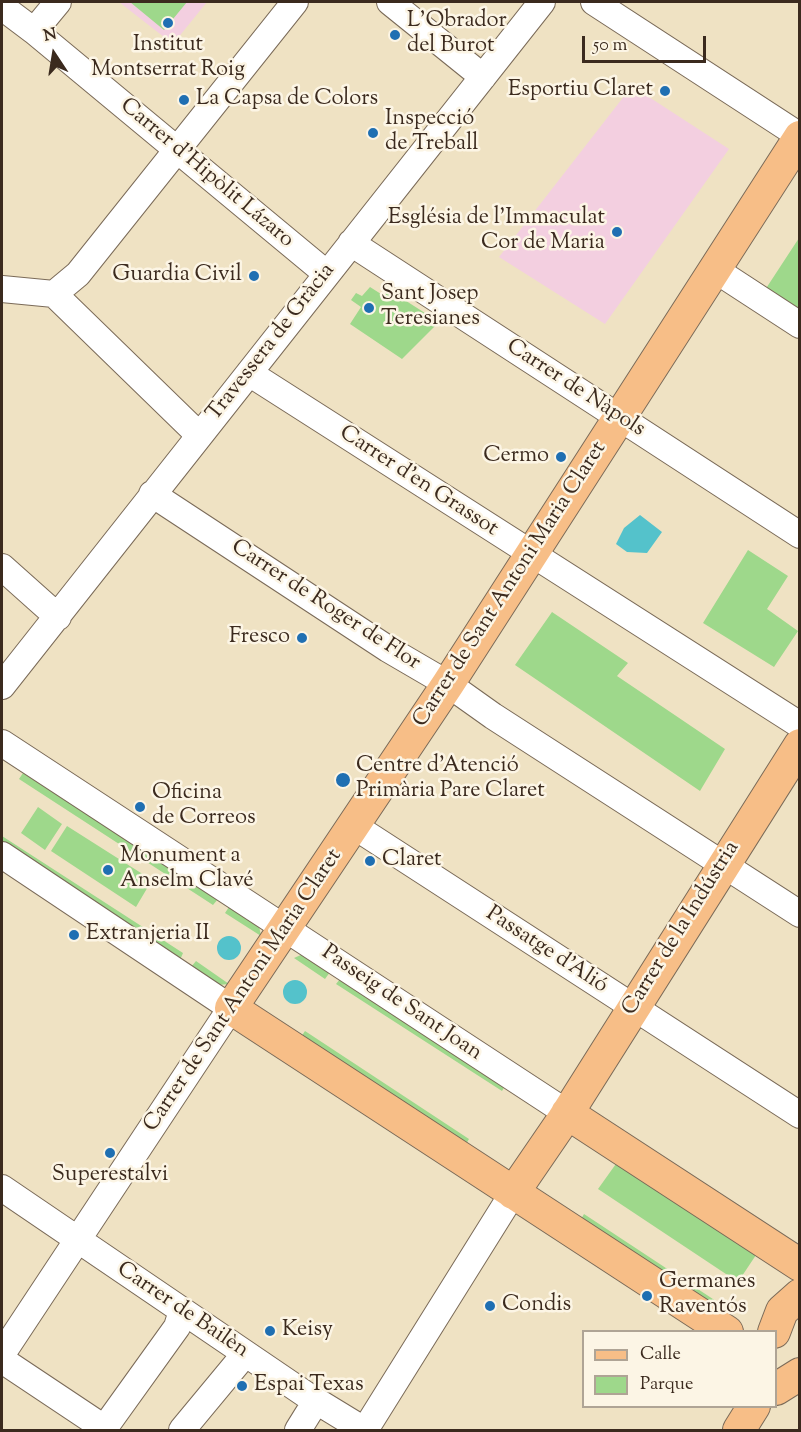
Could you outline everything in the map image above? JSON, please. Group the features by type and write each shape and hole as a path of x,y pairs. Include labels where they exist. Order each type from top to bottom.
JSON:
{"main road":[{"name":"Carrer de Sant Antoni Maria Claret","path":"231,1008 448,684 800,137"},
{"name":"Carrer de la Indústria","path":"513,1193 567,1113 800,745"},
{"path":"231,1008 724,1330"},
{"name":"Passeig de Sant Joan","path":"567,1113 800,1265"},
{"path":"775,1330 782,1311 800,1295"},
{"path":"738,1431 753,1408"}],"street":[{"path":"34,31 58,2"},
{"path":"54,294 78,274 295,2"},
{"path":"390,2 483,77"},
{"path":"594,2 800,137"},
{"name":"Travessera de Gràcia","path":"2,686 483,77 530,6"},
{"name":"Carrer d'Hipòlit Lázaro","path":"2,7 327,274"},
{"name":"Carrer de Nàpols","path":"351,243 800,535"},
{"path":"714,269 800,325"},
{"path":"2,289 54,294 200,435"},
{"name":"Carrer d'en Grassot","path":"249,374 800,725"},
{"name":"Carrer de Roger de Flor","path":"152,495 388,649 448,684 493,716 800,914"},
{"path":"2,567 58,617"},
{"name":"Passeig de Sant Joan","path":"2,743 567,1113"},
{"name":"Passatge d'Alió","path":"354,826 800,1115"},
{"path":"2,855 231,1008"},
{"name":"Carrer de Sant Antoni Maria Claret","path":"2,1354 79,1241 231,1008"},
{"name":"Carrer de Bailèn","path":"2,1188 245,1354 364,1431"},
{"path":"364,1431 513,1193"},
{"path":"2,1360 104,1429 177,1327 182,1311"},
{"path":"182,1431 245,1354"},
{"path":"298,1431 316,1401"}],"shaded area":[{"name":"Institut Montserrat Roig","path":"119,2 207,2 173,44"},
{"path":"632,86 729,149 605,324 499,257"}],"green space":[{"path":"130,2 187,2 164,30"},
{"path":"799,238 799,317 763,293"},
{"path":"370,287 381,294 389,290 439,322 402,359 350,324 361,307 351,300 356,293 362,296"},
{"path":"748,550 788,576 767,609 798,631 774,667 703,623"},
{"path":"552,612 628,663 617,676 725,749 700,791 515,665"},
{"path":"23,773 218,899 213,905 19,779"},
{"path":"38,807 62,824 45,850 21,833"},
{"path":"67,826 152,880 136,907 51,851"},
{"path":"2,836 183,953 180,960 2,844"},
{"path":"229,907 259,926 261,936 225,913"},
{"path":"303,954 330,972 325,979 294,958"},
{"path":"196,961 229,984 218,985 191,967"},
{"path":"340,979 505,1086 502,1091 336,984"},
{"path":"305,1031 469,1139 465,1146 301,1037"},
{"path":"618,1161 758,1252 738,1282 598,1189"},
{"path":"584,1214 722,1305 718,1311 580,1221"}],"water":[{"path":"640,515 662,532 647,553 627,552 616,544 624,528"},
{"path":"229,936 238,939 241,948 238,957 229,960 220,957 217,948 220,939"},
{"path":"295,980 304,983 307,992 304,1001 295,1004 286,1001 283,992 286,983"}],"place":[{"name":"Institut Montserrat Roig","path":"168,23"},
{"name":"L'Obrador del Burot","path":"395,35"},
{"name":"Esportiu Claret","path":"665,91"},
{"name":"La Capsa de Colors","path":"184,100"},
{"name":"Inspecció de Treball","path":"373,133"},
{"name":"Església de l'Immaculat Cor de Maria","path":"617,232"},
{"name":"Guardia Civil","path":"254,276"},
{"name":"Sant Josep Teresianes","path":"369,308"},
{"name":"Cermo","path":"561,457"},
{"name":"Fresco","path":"302,638"},
{"name":"Centre d'Atenció Primària Pare Claret","path":"343,780"},
{"name":"Oficina de Correos","path":"140,807"},
{"name":"Claret","path":"370,861"},
{"name":"Monument a Anselm Clavé","path":"108,870"},
{"name":"Extranjeria II","path":"74,935"},
{"name":"Superestalvi","path":"110,1153"},
{"name":"Germanes Raventós","path":"647,1296"},
{"name":"Condis","path":"490,1306"},
{"name":"Keisy","path":"270,1331"},
{"name":"Espai Texas","path":"242,1386"}]}
